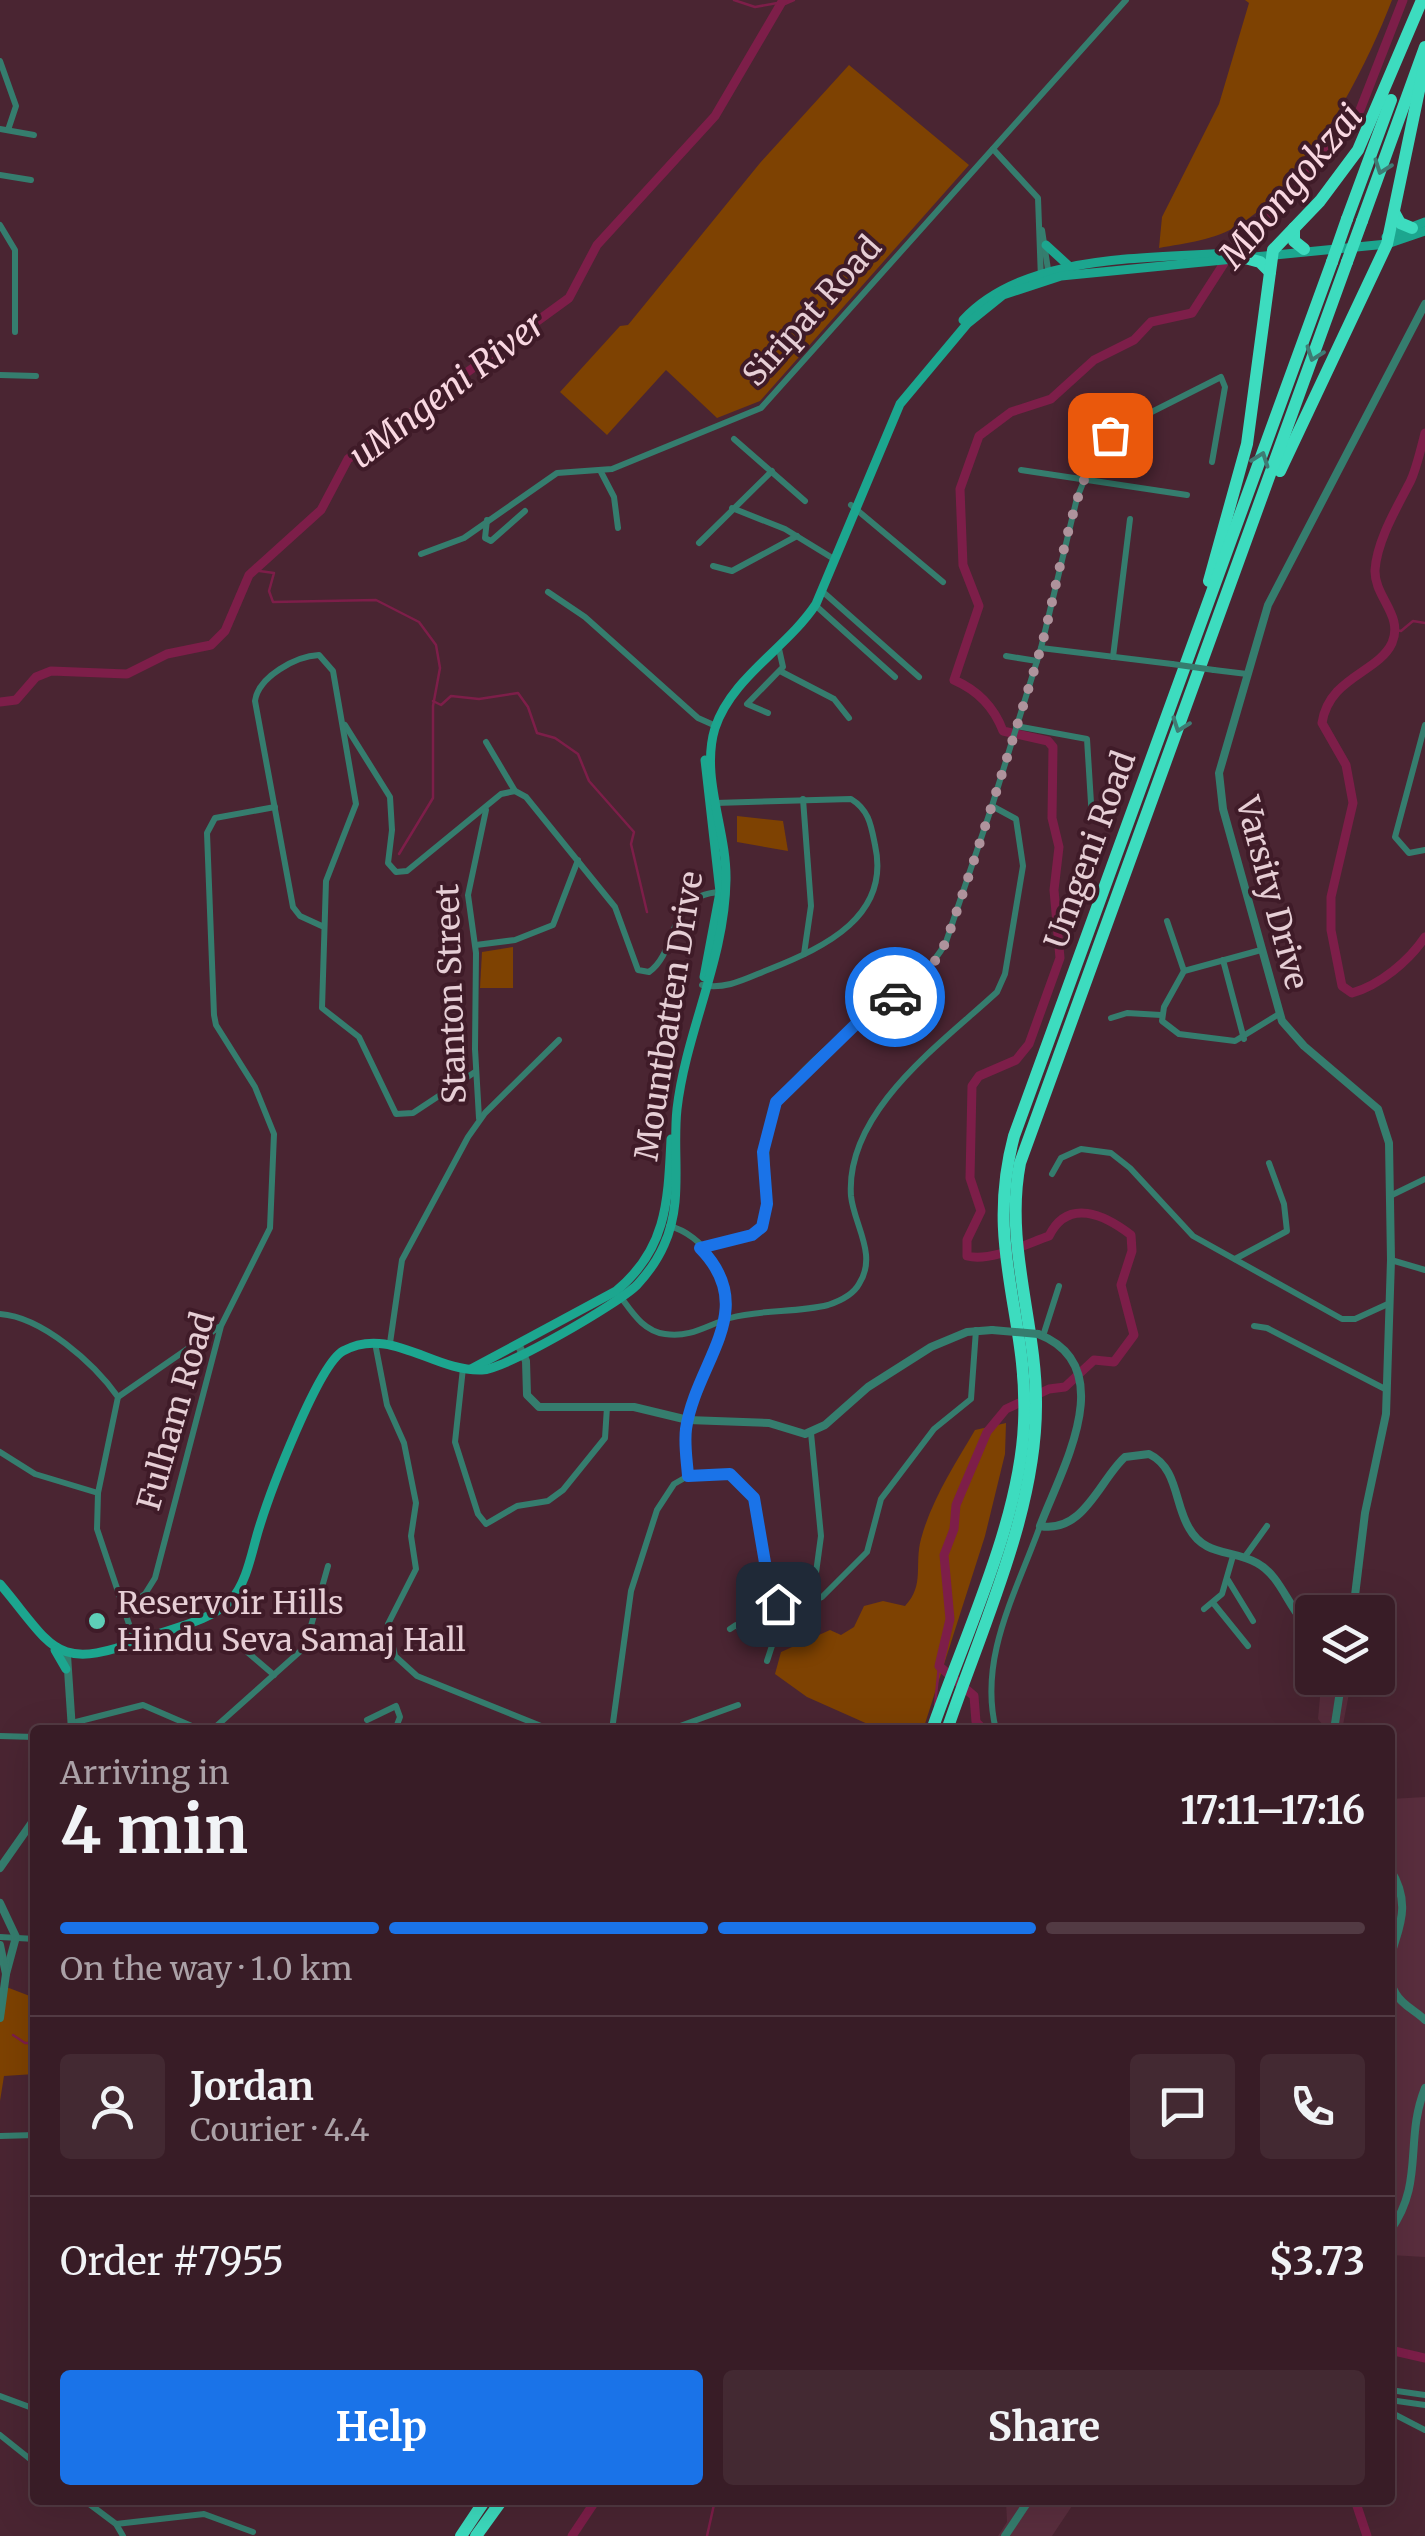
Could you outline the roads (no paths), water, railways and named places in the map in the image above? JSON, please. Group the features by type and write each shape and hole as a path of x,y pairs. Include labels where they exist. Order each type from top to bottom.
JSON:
{"highway":[{"path":"1174,698 1247,444 1275,252 1358,150 1422,0"},
{"name":"Umgeni Road","path":"949,1725 1022,1506 1030,1379 1002,1195 1014,1136 1425,8"},
{"name":"Umgeni Road","path":"1009,1249 1027,1139 1425,47"},
{"path":"1242,555 1394,212 1425,62"},
{"path":"1394,212 1400,222 1421,227"},
{"path":"1294,228 1294,241 1304,248"},
{"path":"1241,255 1260,262 1270,272"},
{"name":"Umgeni Road","path":"934,1725 1015,1484 1030,1409"},
{"path":"461,2536 482,2505"},
{"path":"476,2536 498,2505"}],"main road":[{"name":"Mountbatten Drive","path":"714,726 734,693 780,650 815,605 895,408 980,311 1004,295 1072,268 1383,240 1421,227"},
{"path":"1046,245 1072,268"},
{"name":"Mountbatten Drive","path":"1045,276 1216,261 1241,255"},
{"name":"Mountbatten Drive","path":"668,1226 674,1108 705,986 723,892 710,764 714,726 726,695 802,616 832,558"},
{"name":"Mountbatten Drive","path":"467,1369 491,1368 619,1294 649,1264 668,1226 677,1110 705,986"},
{"path":"705,998 720,987"},
{"path":"55,1650 67,1655 104,1653 219,1610 235,1595 274,1486 324,1372 340,1352 390,1343 467,1369"},
{"path":"0,1584 66,1669"}],"street":[{"name":"Siripat Road","path":"421,554 464,538 557,474 601,472 760,408 1126,0"},
{"path":"0,61 3,79 16,106 4,130 34,135"},
{"path":"993,149 1035,191 1046,245 1045,276"},
{"path":"0,175 31,180"},
{"path":"0,225 15,250 15,332"},
{"path":"1042,228 1045,276"},
{"name":"Varsity Drive","path":"1354,1595 1366,1504 1385,1428 1391,1260 1388,1143 1378,1109 1292,1035 1279,1014 1218,783 1268,605 1425,304"},
{"path":"0,375 36,376"},
{"path":"700,1248 752,1235 762,1227 767,1204 763,1152 776,1102 855,1025 936,960 992,806 1041,648 1083,482 1110,435 1218,376 1225,386 1212,462"},
{"path":"734,439 805,501"},
{"path":"1021,470 1187,495"},
{"path":"601,472 614,498 618,528"},
{"path":"699,543 772,472"},
{"path":"853,506 943,582"},
{"path":"732,508 797,536 832,558"},
{"path":"487,519 485,538 491,541 525,512"},
{"path":"1113,657 1130,519"},
{"path":"713,566 732,571 797,536"},
{"path":"822,591 918,677"},
{"path":"548,592 586,617 714,726"},
{"path":"815,605 895,677"},
{"path":"1041,648 1246,674"},
{"path":"768,713 751,709 748,701 780,671 784,662 780,650"},
{"path":"324,927 293,908 255,694 288,664 310,655 325,657 334,672 356,804 329,869 322,1008 359,1037 396,1114 413,1113 475,1072"},
{"path":"1006,656 1037,661"},
{"path":"780,671 834,699 849,718"},
{"path":"344,724 390,797 392,830 388,856 392,870 407,871 501,794 515,791"},
{"path":"1425,725 1395,837 1408,852 1425,850"},
{"path":"1015,731 1087,739 1092,820"},
{"path":"486,742 515,791 526,798 615,907 633,964 642,972 658,965 672,924 683,910 706,894 723,892"},
{"path":"705,986 720,987 803,956 852,925 873,893 879,867 869,818 859,804 847,798 714,803"},
{"path":"803,799 811,906 803,956"},
{"path":"619,1294 639,1322 666,1334 697,1332 723,1320 825,1306 851,1294 862,1279 866,1247 851,1200 856,1154 901,1078 924,1053 997,992 1006,974 1023,855 1016,819 992,806"},
{"name":"Fulham Road","path":"124,1608 144,1594 155,1578 212,1354 270,1228 276,1152 255,1087 216,1025 208,832 215,818 275,808"},
{"name":"Stanton Street","path":"480,1120 475,1072 476,945 468,895 486,810"},
{"path":"476,945 514,940 553,925 578,860"},
{"path":"1167,921 1184,971 1162,1015 1166,1026 1179,1034 1244,1038 1279,1014"},
{"path":"1184,971 1261,950"},
{"path":"1223,960 1244,1038"},
{"path":"1111,1018 1127,1013 1162,1015"},
{"path":"390,1343 402,1260 480,1120 559,1040"},
{"path":"1052,1174 1061,1158 1080,1149 1111,1153 1130,1168 1187,1232 1348,1321 1390,1303"},
{"path":"1235,1259 1244,1251 1279,1239 1287,1231 1284,1204 1269,1163"},
{"path":"1390,1196 1425,1179"},
{"path":"668,1226 686,1232 726,1280 728,1300 688,1420 688,1476"},
{"path":"1391,1260 1425,1270"},
{"path":"1040,1335 1059,1286"},
{"path":"0,1314 13,1315 44,1330 118,1397"},
{"path":"135,1642 97,1529 98,1493 118,1397 222,1326"},
{"path":"1254,1326 1267,1328 1387,1390"},
{"path":"774,1600 786,1606 812,1602 828,1592 869,1550 879,1502 934,1429 971,1399 976,1330"},
{"path":"811,1433 868,1387 931,1347 976,1330 1040,1335 1063,1350 1078,1374 1082,1410 991,1659 990,1703 995,1725"},
{"path":"375,1343 387,1405 404,1443 416,1503 411,1536 416,1570 392,1615 388,1629 392,1650 409,1671 539,1725"},
{"path":"193,1346 212,1354"},
{"path":"521,1350 527,1395 534,1406 634,1407 688,1420 762,1422 811,1433"},
{"path":"467,1369 454,1442 470,1480 478,1514 486,1524 517,1506 548,1501 562,1490 605,1438 607,1407"},
{"path":"811,1433 821,1536 812,1602"},
{"path":"0,1452 34,1474 98,1493"},
{"path":"1040,1526 1054,1526 1086,1509 1122,1458 1145,1453 1166,1468 1195,1538 1212,1551 1244,1558 1266,1570 1295,1608"},
{"path":"613,1725 624,1631 637,1570 666,1494 688,1476 730,1474 751,1492 774,1600 748,1638 736,1625 730,1629"},
{"path":"1244,1558 1268,1526"},
{"path":"1204,1609 1214,1604 1233,1556"},
{"path":"218,1725 309,1641 328,1566"},
{"path":"1227,1579 1253,1621"},
{"path":"1214,1604 1248,1646"},
{"path":"768,1661 786,1606"},
{"path":"246,1650 274,1675"},
{"path":"67,1655 72,1725"},
{"path":"1335,1725 1339,1695"},
{"path":"75,1725 143,1704 190,1725"},
{"path":"683,1725 738,1705"},
{"path":"367,1720 396,1706 400,1717 398,1725"},
{"path":"0,1736 30,1737"},
{"path":"0,1868 30,1825"},
{"path":"1395,1875 1414,1898"},
{"path":"0,1903 16,1937 0,2018"},
{"path":"0,1911 0,1922"},
{"path":"0,1937 30,1938"},
{"path":"1395,1962 1407,1943"},
{"path":"0,1945 6,1974"},
{"path":"1395,1990 1398,1998 1422,2015"},
{"path":"1395,2225 1410,2206 1419,2185 1418,2114 1425,2088"},
{"path":"0,2136 30,2135"},
{"path":"1395,2391 1425,2394"},
{"path":"0,2396 30,2407"},
{"path":"1395,2401 1425,2405"},
{"path":"1395,2415 1425,2430"},
{"path":"0,2435 30,2459"},
{"path":"91,2505 116,2524 123,2536"},
{"path":"1005,2536 1025,2505"},
{"path":"116,2524 204,2514 253,2532"}],"waterway":[{"path":"734,0 755,7 794,0 780,6"},
{"name":"uMngeni River","path":"0,702 16,700 36,677 51,671 127,674 167,654 211,645 225,631 249,575 321,510 348,459 569,298 597,245 715,116 783,0"},
{"name":"Mbongokzai","path":"979,1725 974,1696 939,1666 950,1619 944,1555 954,1529 956,1505 987,1432 1006,1409 1049,1389 1065,1387 1094,1360 1114,1362 1134,1335 1121,1285 1132,1251 1131,1235 1110,1221 1076,1213 1057,1224 1049,1236 997,1254 967,1256 967,1240 981,1211 970,1178 972,1086 979,1076 1016,1060 1029,1044 1060,958 1054,890 1059,847 1052,818 1053,747 1048,741 1003,731 984,700 954,680 979,606 963,565 960,489 979,436 1011,412 1051,399 1094,360 1134,340 1151,322 1192,313 1239,240 1285,201 1360,110 1403,0"},
{"path":"1425,433 1414,473 1379,548 1375,570 1392,615 1392,643 1376,662 1334,695 1322,723 1346,765 1353,803 1331,897 1331,930 1342,986 1352,993 1373,984 1402,963 1425,937"},
{"path":"252,570 274,573 269,591 273,602 376,600 419,622 436,645 440,668 433,706 433,798 399,854"},
{"path":"1395,630 1401,631 1413,621 1425,623"},
{"path":"433,701 441,705 451,696 479,699 518,693 528,707 537,733 555,738 578,754 589,781 634,832 631,844 647,912"},
{"path":"935,1705 939,1666"},
{"path":"13,2035 30,2043"},
{"path":"1395,2351 1425,2358"},
{"name":"Mbongokzai","path":"572,2536 593,2505"},
{"path":"707,2536 714,2505"},
{"path":"1357,2505 1367,2536"}],"place":[{"name":"Reservoir Hills Hindu Seva Samaj Hall","path":"97,1621"}]}
